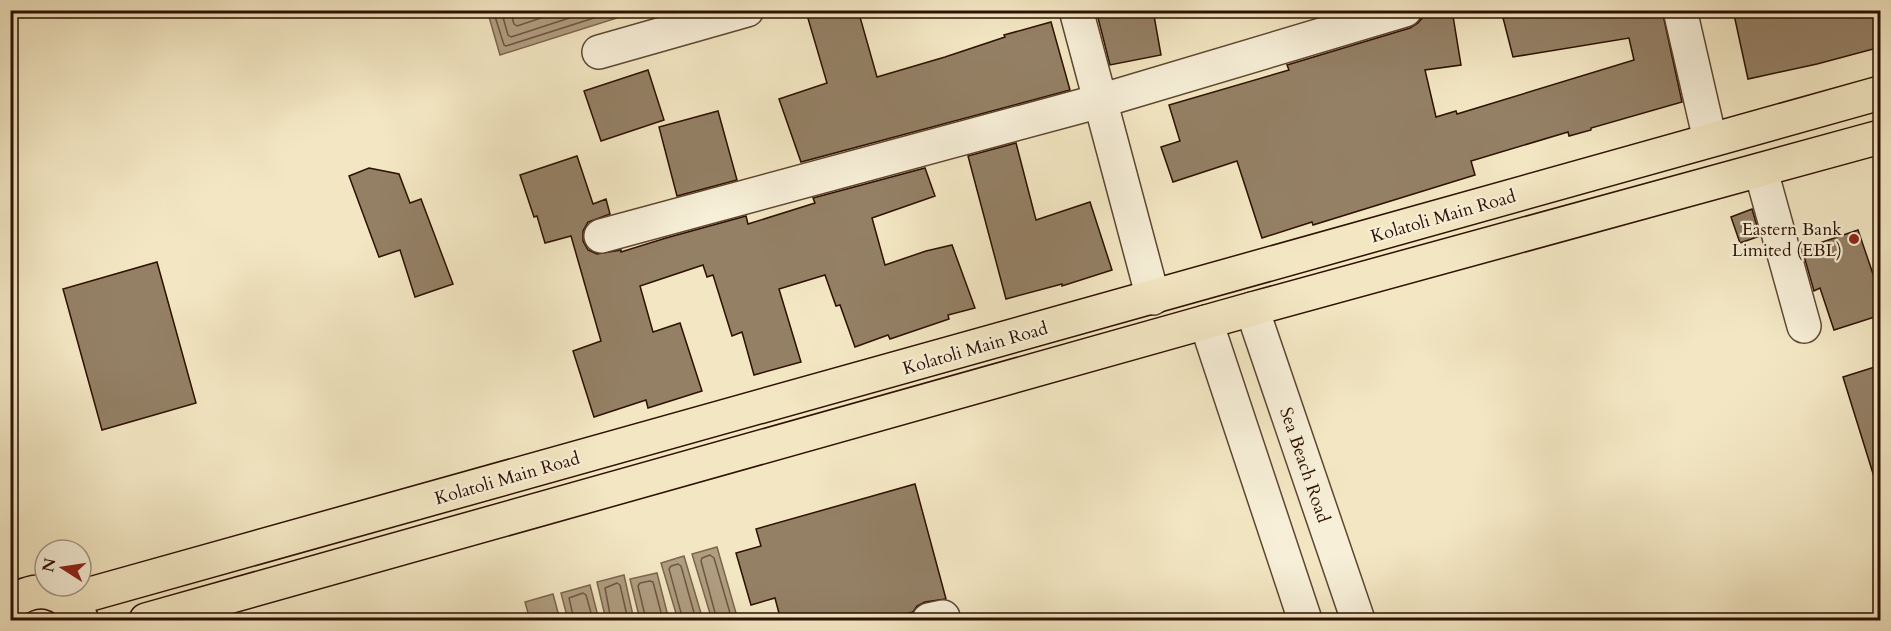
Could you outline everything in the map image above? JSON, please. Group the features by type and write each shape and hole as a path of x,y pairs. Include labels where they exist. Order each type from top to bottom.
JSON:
{"highway":[{"name":"Kolatoli Main Road","path":"75,610 481,486 1881,93"},
{"name":"Kolatoli Main Road","path":"146,621 1252,309 1881,137"},
{"path":"481,486 490,523"},
{"path":"10,604 29,593 50,592 75,610"}],"street":[{"path":"599,52 747,10"},
{"path":"1076,10 1153,298"},
{"path":"600,236 1100,101 1405,10"},
{"path":"1680,10 1710,140"},
{"path":"1761,171 1804,326"},
{"name":"Sea Beach Road","path":"1252,309 1358,621"},
{"path":"1206,322 1305,621"}],"water":[{"path":"487,10 639,10 639,11 500,55"},
{"path":"717,547 738,620 712,620 692,554"},
{"path":"684,556 703,620 678,620 661,563"},
{"path":"657,573 669,620 640,620 630,579"},
{"path":"624,575 634,620 606,620 597,582"},
{"path":"590,585 599,620 568,620 561,593"},
{"path":"553,594 560,620 530,620 525,602"}],"building":[{"path":"823,10 858,10 877,77 1051,22 1070,90 801,162 779,99 827,83 807,15"},
{"path":"1096,10 1153,10 1161,55 1110,65"},
{"path":"1423,10 1452,10 1461,65 1425,70 1436,117 1456,111 1457,114 1634,60 1629,38 1513,57 1501,10 1662,10 1682,102 1591,128 1591,130 1569,136 1568,132 1471,161 1475,175 1313,225 1312,222 1262,238 1237,161 1173,182 1161,147 1180,141 1169,105 1289,70 1287,65 1410,28 1424,16"},
{"path":"1733,10 1881,10 1881,47 1748,79"},
{"path":"648,70 664,120 601,141 584,91"},
{"path":"718,111 737,180 677,196 659,127"},
{"path":"1016,143 1036,220 1090,202 1112,270 1062,286 1062,284 1006,299 968,156"},
{"path":"577,156 593,204 606,199 610,214 588,222 583,231 583,241 588,250 597,254 621,250 621,252 746,216 748,224 815,203 813,198 925,168 935,196 872,218 885,265 952,245 975,308 948,315 949,319 890,339 888,335 855,347 840,305 836,306 825,275 779,289 801,362 754,375 742,332 732,336 713,275 707,277 703,265 640,286 653,332 680,323 702,391 648,408 646,400 594,417 573,351 601,341 571,236 545,243 537,216 534,217 520,175"},
{"path":"369,168 399,174 410,203 421,199 453,284 415,297 400,250 379,257 349,176"},
{"path":"1752,209 1760,236 1740,243 1731,217"},
{"path":"1858,230 1874,277 1881,275 1881,315 1834,330 1820,288 1814,291 1802,249"},
{"path":"157,262 196,403 102,430 63,289"},
{"path":"1881,365 1881,479 1875,480 1843,377"},
{"path":"915,484 946,599 925,602 917,606 913,612 881,621 781,621 775,598 751,605 736,553 761,546 756,529"}],"place":[{"name":"Eastern Bank Limited (EBL)","path":"1854,239"}]}
